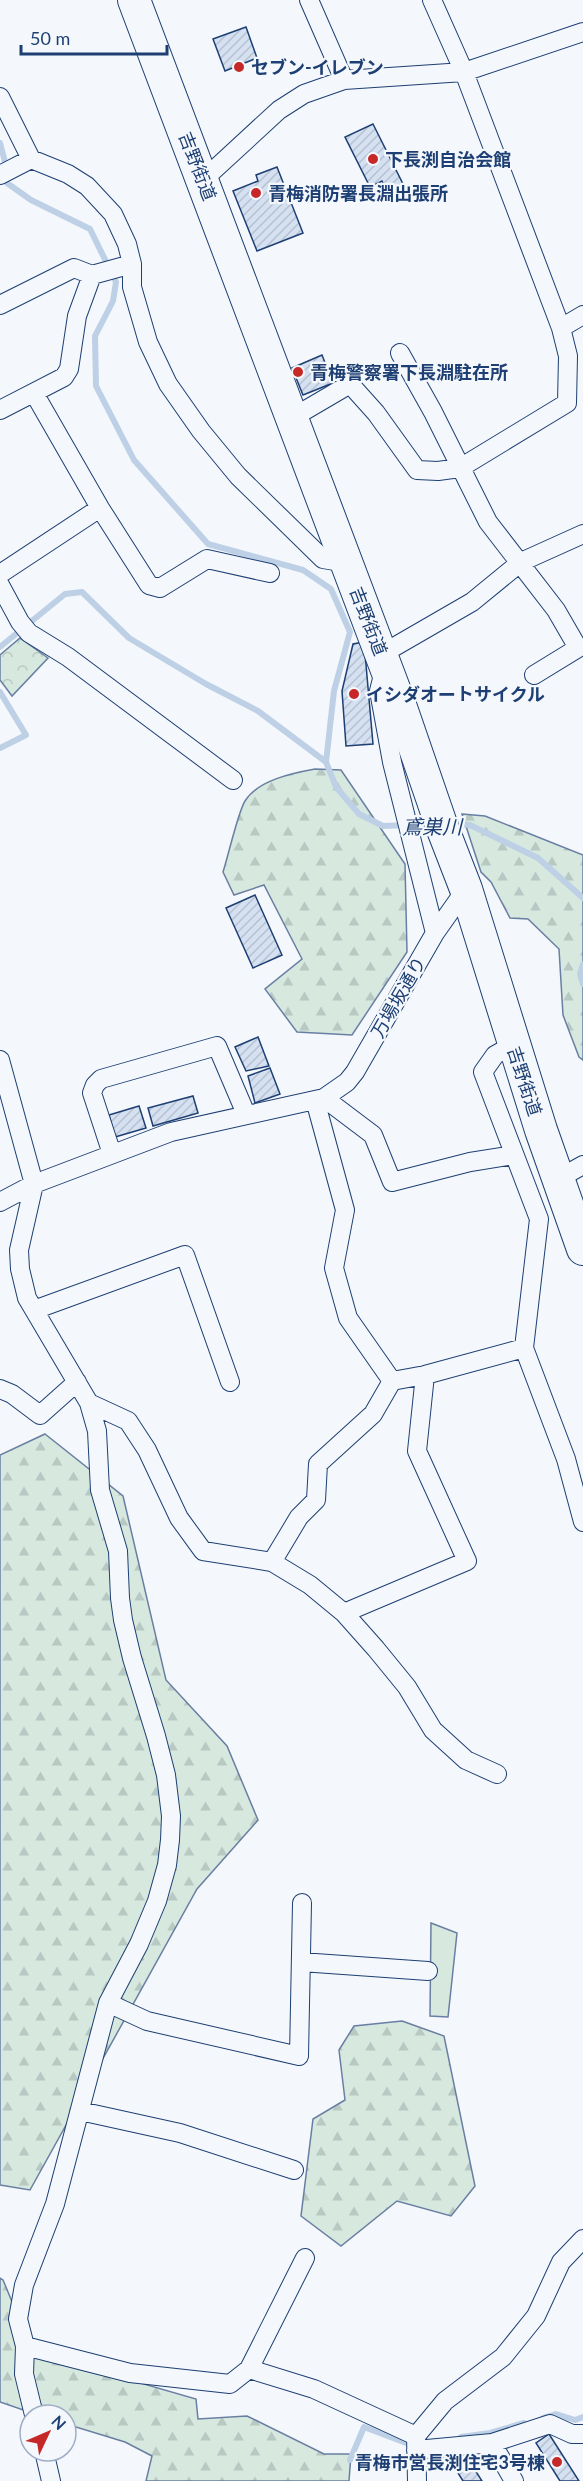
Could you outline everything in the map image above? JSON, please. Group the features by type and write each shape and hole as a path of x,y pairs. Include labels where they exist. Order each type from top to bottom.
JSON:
{"highway":[{"name":"吉野街道","path":"134,0 384,659 439,819 466,889 513,1045 570,1172 583,1249"}],"street":[{"path":"309,0 345,80"},
{"path":"292,418 350,384 376,412 417,470 438,471 460,468 567,403 568,356 561,328 464,72 432,0"},
{"path":"203,180 279,110 304,94 345,80 464,72 583,32"},
{"path":"0,97 25,162"},
{"path":"0,175 25,162 68,174 87,186 113,214 127,244 132,287 148,342 168,384 238,476 323,559 347,563"},
{"path":"0,305 74,268 95,274 128,265"},
{"path":"0,410 64,377 69,369 75,324 95,274"},
{"path":"561,328 583,315"},
{"path":"400,353 433,412 488,522 556,610 578,648 534,675"},
{"path":"34,393 100,508 149,585 160,588 207,559 270,573"},
{"path":"0,574 100,508"},
{"path":"435,933 392,762 379,691 384,659 472,602 521,562 583,534"},
{"path":"0,585 25,627 233,780"},
{"name":"万場坂通り","path":"320,1099 347,1082 355,1072 435,933 466,889"},
{"path":"513,1045 495,1055 483,1072 539,1220 524,1348 566,1459 583,1522"},
{"path":"112,1154 92,1094 95,1085 101,1079 217,1046 246,1114"},
{"path":"0,1060 34,1184 20,1250 20,1269 27,1298 89,1403 97,1431 100,1490 118,1551 123,1620 161,1755 171,1816 166,1865 157,1901 139,1944 108,2002 55,2204 24,2285 18,2319 25,2346 24,2374 31,2403"},
{"path":"0,1202 34,1184 171,1132 320,1099 373,1135 392,1182 470,1162 514,1155"},
{"path":"320,1099 345,1210 334,1268 348,1318 392,1381"},
{"path":"34,1310 185,1256 230,1382"},
{"path":"272,1562 299,1517 316,1500 318,1464 373,1414 392,1381 424,1375 524,1348"},
{"path":"344,1613 467,1561 417,1451 424,1375"},
{"path":"0,1389 12,1394 40,1415 76,1382"},
{"path":"89,1403 128,1420 147,1450 179,1518 204,1551 272,1562 310,1585 344,1613 406,1687 433,1730 466,1760 497,1774"},
{"path":"108,2002 147,2021 299,2056 302,1903"},
{"path":"302,1962 428,1971"},
{"path":"80,2110 180,2133 294,2170"},
{"path":"417,2481 416,2443 445,2402 503,2357 536,2316 561,2262 583,2239"},
{"path":"25,2346 130,2373 230,2384 249,2369 305,2258"},
{"path":"249,2369 314,2389 416,2443 492,2444 550,2424 572,2434 583,2434"},
{"path":"492,2444 514,2481"},
{"path":"47,2463 51,2481"}],"green space":[{"path":"20,638 48,658 12,696 0,680 0,655"},
{"path":"315,769 341,770 405,864 407,952 352,1035 297,1032 265,989 302,959 264,885 234,895 223,872 239,815 251,794 277,779"},
{"path":"462,814 485,816 583,855 583,1060 579,1057 563,1015 559,949 528,919 510,918 491,882 481,872"},
{"path":"45,1434 123,1496 166,1680 227,1746 258,1820 197,1889 30,2190 0,2185 0,1455"},
{"path":"431,1923 457,1933 448,2017 430,2016"},
{"path":"402,2021 444,2036 475,2186 451,2216 397,2201 341,2246 301,2216 313,2119 345,2100 339,2050 354,2026"},
{"path":"0,2278 3,2280 33,2352 196,2399 198,2419 247,2416 324,2454 351,2454 349,2481 146,2481 152,2456 125,2442 78,2428 78,2403 18,2403 18,2408 0,2402"}],"building":[{"path":"246,27 257,58 225,71 213,39"},
{"name":"下長渕自治会館","path":"373,124 403,184 387,192 382,181 370,187 345,137"},
{"path":"277,167 303,233 257,251 233,191 258,181 256,175"},
{"path":"322,355 333,383 303,395 292,368"},
{"path":"364,642 373,744 346,746 342,691 353,644"},
{"path":"255,895 282,955 253,968 226,908"},
{"path":"258,1037 269,1066 246,1071 235,1047"},
{"path":"270,1068 280,1094 255,1103 248,1076"},
{"path":"193,1096 198,1113 153,1126 148,1108"},
{"path":"139,1106 146,1128 115,1137 109,1115"},
{"name":"青梅市営長渕住宅3号棟","path":"549,2434 579,2481 560,2481 536,2443"},
{"path":"466,2456 482,2481 463,2481 453,2465"}],"waterway":[{"path":"0,143 7,183 31,200 90,229 116,282 113,301 95,336 96,386 134,460 208,544 303,570 331,589 350,632 334,691 326,762"},
{"path":"0,647 65,594 82,592 129,638 206,684 258,711 326,762 336,787 359,814 383,826 432,824"},
{"path":"0,692 26,735 0,748"},
{"name":"鳶巣川","path":"451,823 470,825 538,858 583,898"},
{"name":"鳶巣川","path":"583,964 580,974 583,984"},
{"path":"543,2418 556,2414 575,2420 583,2417"},
{"path":"461,2437 490,2433 524,2423"},
{"path":"350,2460 364,2427 409,2444 415,2443"}],"place":[{"name":"セブン-イレブン","path":"239,67"},
{"name":"下長渕自治会館","path":"373,159"},
{"name":"青梅消防署長淵出張所","path":"256,193"},
{"name":"青梅警察署下長淵駐在所","path":"298,372"},
{"name":"イシダオートサイクル","path":"354,694"},
{"name":"青梅市営長渕住宅3号棟","path":"557,2462"}]}
